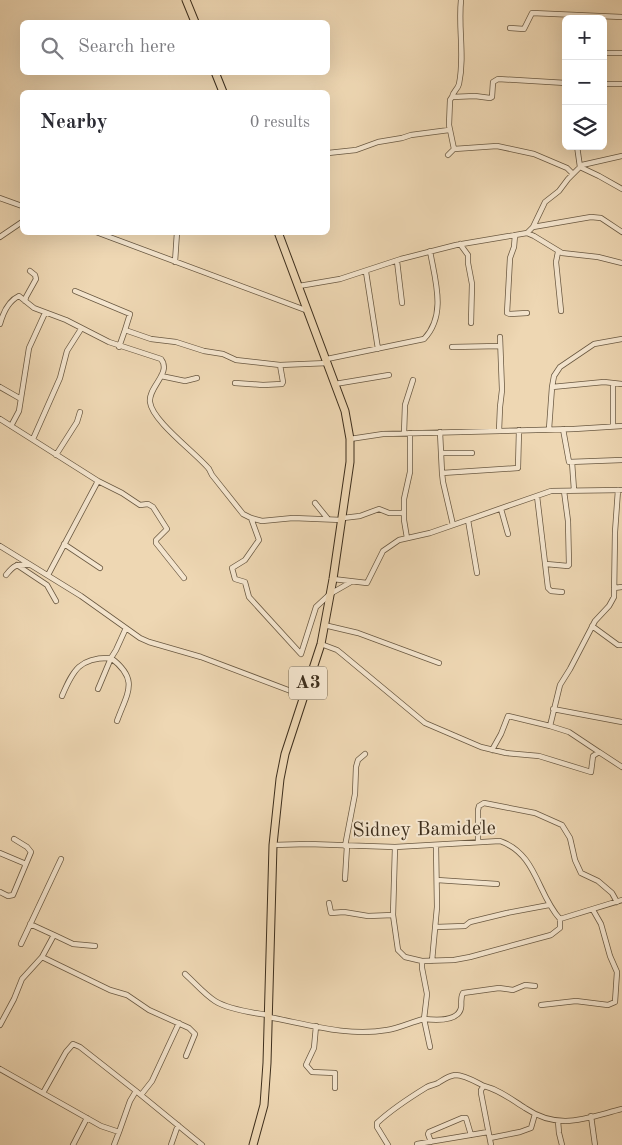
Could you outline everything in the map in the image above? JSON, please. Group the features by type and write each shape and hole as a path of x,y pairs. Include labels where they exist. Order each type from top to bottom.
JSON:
{"highway":[{"path":"186,0 194,20"},
{"path":"216,75 222,90"},
{"name":"A3","path":"253,1145 264,1105 273,845 280,779 285,754 321,644 333,580 350,462 350,439 345,411 279,235"}],"street":[{"path":"454,149 449,130 449,107 453,93 458,88 461,69 462,0"},
{"path":"510,28 524,29 532,13 622,17"},
{"path":"607,52 622,54"},
{"path":"452,97 475,96 490,98 492,96 493,82 498,79 562,83"},
{"path":"607,84 622,84"},
{"path":"330,153 356,150 378,142 402,138 411,134 449,130"},
{"path":"448,156 454,149 487,146 510,148 534,154 567,168 574,174"},
{"path":"578,150 580,167"},
{"path":"527,233 533,227 545,202 559,191 580,167 622,156"},
{"path":"580,167 622,189"},
{"path":"0,198 20,205"},
{"path":"533,227 591,217 601,218 622,232"},
{"path":"0,237 20,223"},
{"path":"299,286 340,279 430,251 460,244 527,233 558,252 598,257 622,263"},
{"path":"104,235 309,311"},
{"path":"175,262 177,235"},
{"path":"514,235 514,247 510,258 507,313 527,314"},
{"path":"460,244 468,255 472,284 471,323"},
{"path":"125,330 151,338 176,342 204,351 223,354 236,360 280,364 327,361 424,339 433,328 438,316 430,251"},
{"path":"558,252 556,262 561,311"},
{"path":"397,261 402,302"},
{"path":"24,299 36,279 30,271"},
{"path":"366,272 378,349"},
{"path":"75,290 130,314 119,347"},
{"path":"0,324 4,313 16,297 24,299 34,308 60,317 119,347 162,359 164,368 150,399 156,415 205,464 220,487 243,514 251,518 262,521 293,518 342,519 360,516 379,509 390,513 404,513"},
{"path":"12,426 18,414 29,348 45,313"},
{"path":"32,439 60,378 67,351 82,329"},
{"path":"499,431 502,390 500,337"},
{"path":"549,429 552,387 557,370 564,363 594,344 622,339"},
{"path":"452,347 500,346"},
{"path":"235,383 282,384 280,364"},
{"path":"336,384 389,375"},
{"path":"161,376 185,381 197,378"},
{"path":"404,433 405,405 413,380"},
{"path":"552,387 604,382 622,384"},
{"path":"613,383 613,426"},
{"path":"0,387 21,399"},
{"path":"56,455 77,422 80,412"},
{"path":"0,419 98,481 140,505 148,504 153,507 167,529 156,540 156,543 184,578"},
{"path":"350,439 366,435 404,433 622,426"},
{"path":"563,429 569,462 622,460"},
{"path":"442,473 518,468 519,430"},
{"path":"440,432 443,482 453,525"},
{"path":"407,538 404,499 410,472 410,433"},
{"path":"442,453 472,453"},
{"path":"572,462 574,490"},
{"path":"48,575 98,481"},
{"path":"333,580 364,584 368,582 383,551 399,540 430,533 550,491 620,490 615,532 614,597 610,606 595,621 560,685 550,726"},
{"path":"546,564 568,566 569,564 568,521 564,491"},
{"path":"537,496 548,588 551,591 562,592"},
{"path":"315,503 328,519"},
{"path":"501,509 508,534"},
{"path":"251,518 259,540 245,560 232,568 235,579 245,582 249,597 301,654 316,607 330,594 351,582"},
{"path":"468,520 477,573"},
{"path":"64,544 100,568"},
{"path":"0,546 81,596 149,642 201,657 304,696"},
{"path":"6,575 18,564 31,565"},
{"path":"18,564 47,585 56,601"},
{"path":"614,588 622,587"},
{"path":"324,626 358,633 439,664"},
{"path":"592,626 618,644 622,644"},
{"path":"98,689 126,628"},
{"path":"321,644 337,650 425,723 492,750 540,756 591,772 593,756 599,752"},
{"path":"62,696 72,674 80,666 92,658 111,658 126,672 129,680 127,696 117,721"},
{"path":"553,709 622,722"},
{"path":"492,750 508,716 564,730 622,767"},
{"path":"345,879 346,846 355,794 356,767 358,760 365,754"},
{"path":"394,847 392,916 398,950 405,957 432,962 470,957 547,936 560,928 560,919 620,901 598,881 581,873 575,860 570,838 558,822 535,813 484,803 479,806 478,810 478,842"},
{"path":"0,892 8,896 13,895 31,852 14,838"},
{"name":"Sidney Bamidele","path":"273,845 308,844 394,847 500,841 522,854 532,868 549,904 560,919"},
{"path":"432,962 436,927 436,846"},
{"path":"0,853 26,864"},
{"path":"21,944 61,859"},
{"path":"437,880 497,884"},
{"path":"329,903 331,913 344,912 368,916 392,916"},
{"path":"436,927 465,926 470,922 549,904"},
{"path":"541,1005 576,1001 608,1005 615,1002 617,972 610,956 601,924 592,910"},
{"path":"30,924 73,944 95,946"},
{"path":"0,1025 22,979 42,957 54,935"},
{"path":"42,957 110,990 127,995 149,1010 189,1028 195,1034 186,1056"},
{"path":"422,961 427,994 424,1019 430,1047"},
{"path":"186,974 210,998 218,1003 250,1012 346,1032 377,1031 400,1027 424,1019 444,1020 458,1013 461,1009 461,996 463,993 499,988 513,990 525,985 535,986"},
{"path":"141,1095 152,1081 179,1023"},
{"path":"316,1026 314,1048 306,1065 312,1072 335,1073 335,1088"},
{"path":"43,1093 66,1052 73,1044 80,1047 202,1145"},
{"path":"0,1069 101,1126 119,1132"},
{"path":"388,1145 377,1124 400,1104 431,1085 436,1085 452,1076 459,1076 482,1087 500,1092 535,1114 550,1120 569,1122 622,1109"},
{"path":"482,1087 482,1101 491,1145"},
{"path":"114,1145 130,1101 136,1091"},
{"path":"490,1138 531,1128 535,1114"},
{"path":"591,1116 596,1145"},
{"path":"73,1145 87,1118"},
{"path":"431,1142 429,1132 462,1118 466,1118 472,1134"},
{"path":"558,1121 562,1145"},
{"path":"171,1145 178,1125"},
{"path":"417,1144 446,1142 472,1134 488,1132"}]}
